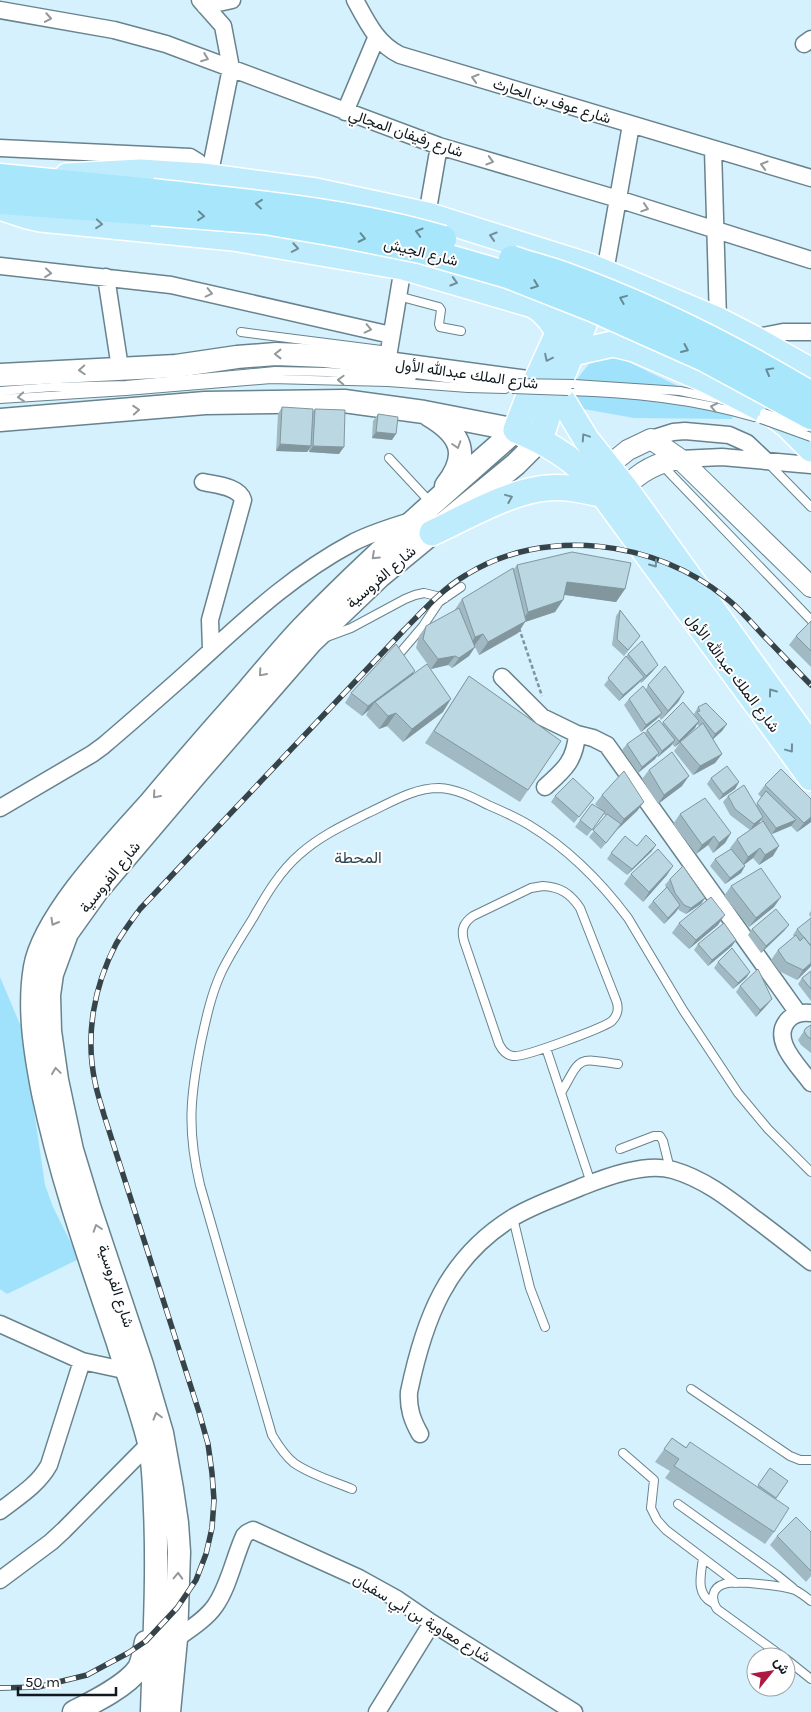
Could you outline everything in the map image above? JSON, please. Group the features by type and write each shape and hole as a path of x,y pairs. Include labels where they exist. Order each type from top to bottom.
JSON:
{"highway":[{"name":"شارع الجيش","path":"0,177 27,180 146,183 403,227 563,275 638,305 712,340 811,395"},
{"name":"شارع الجيش","path":"0,201 146,183 266,221 421,250 508,275 594,309 706,359 811,416"}],"main road":[{"path":"146,183 206,177 316,191 427,215 597,269 718,320 811,371"},
{"path":"0,207 18,214 41,219 233,238 403,267 532,305 547,314 566,344 613,344 634,349 706,380 772,414 786,424 811,450"},
{"name":"شارع الفروسية","path":"169,1712 176,1639 166,1607 156,1539 149,1444 134,1367 72,1150 57,1080 50,1031 49,996 52,974 67,933 91,898 210,757 310,642 380,576 423,527 432,504 516,430 543,387 566,344 597,269"},
{"name":"شارع الملك عبدالله الأول","path":"0,375 176,366 237,357 276,354 388,357 543,387 564,401 586,439 608,466 615,491 688,612 811,778"},
{"name":"شارع الفروسية","path":"152,1712 166,1607 179,1552 174,1497 162,1433 134,1367 68,1194 54,1142 38,1067 33,1019 33,986 36,962 47,935 60,913 110,848 298,632 333,597 423,527 516,464 540,440 543,387"},
{"name":"شارع الملك عبدالله الأول","path":"0,420 204,403 344,402 424,412 516,430 540,440 615,491 811,746"},
{"path":"424,412 450,429 456,438 460,455 459,463 452,478 432,504"},
{"path":"423,527 526,491 546,488 615,491"},
{"path":"74,1712 107,1694 135,1673 140,1667 166,1607"}],"street":[{"path":"203,3 232,0"},
{"name":"شارع عوف بن الحارث","path":"355,0 382,43 400,55 811,178"},
{"path":"203,3 223,26 231,68 206,177"},
{"name":"شارع رفيفان المجالي","path":"0,10 88,25 132,35 192,53 439,146 618,199 811,260"},
{"path":"345,112 377,36"},
{"name":"شارع الفروسية","path":"597,269 618,199 631,125"},
{"path":"427,215 439,146"},
{"path":"0,148 146,183"},
{"path":"713,149 718,320"},
{"path":"0,266 171,285 391,335"},
{"path":"388,357 403,267"},
{"path":"106,277 120,368"},
{"path":"753,338 783,332 811,332"},
{"path":"608,466 628,450 650,439 673,432 684,431 729,435 747,443 765,460"},
{"path":"650,439 719,510 811,587"},
{"path":"615,491 640,473 670,461 722,457 811,465"},
{"path":"203,482 235,490 242,495 243,500 210,620 211,650"},
{"path":"0,808 103,746 181,678 260,605 305,571 354,542 380,531 423,527"},
{"path":"502,677 534,710 550,721 577,734 601,740 611,751 804,1013 789,1019 784,1027 782,1036 784,1046 811,1082"},
{"path":"545,787 568,764 576,746 577,734"},
{"path":"420,1434 410,1414 409,1392 435,1305 443,1288 466,1256 485,1237 529,1209 591,1183 630,1171 670,1169 694,1178 717,1190 811,1262"},
{"path":"0,1324 82,1361 110,1368 134,1367"},
{"path":"0,1511 35,1484 50,1465 82,1361"},
{"path":"0,1580 51,1542 149,1444"},
{"name":"شارع معاوية بن أبي سفيان","path":"176,1639 207,1615 215,1606 244,1536 246,1532 253,1530 359,1578 397,1599 574,1712"},
{"path":"378,1712 432,1623"}],"lane":[{"path":"398,296 438,307 441,310 438,324 440,327 461,331"},
{"path":"241,332 388,357"},
{"path":"0,391 53,386 135,384 275,371 327,372 618,392 664,397 763,416 811,429"},
{"path":"0,399 271,379 388,382 468,388 543,387"},
{"path":"763,416 811,437"},
{"path":"389,458 432,504"},
{"path":"765,460 811,506"},
{"path":"719,510 811,620"},
{"path":"400,653 423,626 434,608 462,587"},
{"path":"310,642 351,628 415,595 424,593 445,598"},
{"path":"352,1489 294,1463 272,1435 200,1185 194,1160 191,1134 193,1083 205,1022 221,974 268,892 282,872 298,855 317,840 399,798 418,791 438,788 458,791 477,799 528,824 546,836 595,879 618,904 683,1010 738,1093 768,1129 811,1172"},
{"path":"543,886 554,887 574,898 580,908 618,1005 616,1016 607,1024 546,1048 517,1056 511,1056 502,1049 462,933 466,920 531,888 543,886"},
{"path":"546,1048 591,1183"},
{"path":"561,1093 576,1067 582,1062 590,1060 618,1064"},
{"path":"620,1149 654,1136 660,1136 664,1141 670,1169"},
{"path":"513,1218 530,1288 545,1327"},
{"path":"691,1389 790,1456 800,1460 811,1460"},
{"path":"623,1453 654,1480 651,1508 657,1520 666,1530 736,1583"},
{"path":"678,1504 783,1579 794,1590"},
{"path":"703,1558 701,1591 723,1613 770,1647"},
{"path":"713,1603 712,1597 718,1586 736,1583 776,1586 794,1590 811,1601"},
{"path":"796,1667 811,1679"}],"path":[{"path":"519,627 550,721"}],"shaded area":[{"path":"616,356 734,413 732,419 634,418 578,408 575,392 577,379 589,364 604,357"},
{"path":"0,977 22,1029 45,1185 53,1207 79,1259 7,1294 0,1289"}],"building":[{"path":"282,407 313,409 311,446 280,444"},
{"path":"315,409 345,410 344,447 313,446"},
{"path":"378,414 398,417 396,434 376,432"},
{"path":"572,552 631,563 625,589 567,582 563,600 528,612 517,565"},
{"path":"513,568 526,621 488,642 483,634 475,637 462,599"},
{"path":"459,608 475,647 459,658 455,656 438,659 423,639 426,626"},
{"path":"620,610 640,636 628,650 617,639"},
{"path":"811,621 811,651 796,636"},
{"path":"642,641 658,665 646,676 628,654"},
{"path":"396,644 415,671 368,706 351,693"},
{"path":"626,656 644,677 623,695 608,678"},
{"path":"427,664 451,699 412,729 396,713 388,716 375,702"},
{"path":"665,666 684,692 668,711 648,685"},
{"path":"469,676 561,741 528,790 434,731"},
{"path":"643,686 662,713 646,725 629,699"},
{"path":"683,702 699,721 679,741 663,722"},
{"path":"706,703 727,724 715,734 697,712 700,711 698,707"},
{"path":"659,720 675,740 662,751 647,730"},
{"path":"703,723 722,754 700,766 680,742"},
{"path":"644,732 659,753 642,767 627,744"},
{"path":"672,752 689,776 664,795 649,770"},
{"path":"727,766 739,782 723,794 711,778"},
{"path":"781,769 811,799 811,817 804,823 765,785"},
{"path":"624,771 644,802 624,819 602,795"},
{"path":"573,778 594,798 579,817 555,796"},
{"path":"744,785 763,817 754,824 735,809 728,796"},
{"path":"766,791 796,820 776,828 757,803"},
{"path":"705,798 731,833 719,843 714,836 702,845 680,814"},
{"path":"592,804 605,812 592,830 580,820"},
{"path":"607,814 621,824 606,843 593,830"},
{"path":"763,821 779,846 765,855 760,848 748,857 737,839"},
{"path":"646,835 656,845 632,869 611,853 625,836 637,846"},
{"path":"658,849 673,866 649,892 631,874"},
{"path":"731,849 745,866 730,878 715,859"},
{"path":"683,866 705,898 691,908 684,905 675,893 670,879"},
{"path":"761,868 781,897 756,918 731,886"},
{"path":"667,887 680,905 668,918 653,901"},
{"path":"711,897 725,915 696,940 679,923"},
{"path":"776,909 789,925 766,946 752,929"},
{"path":"811,918 811,946 797,929"},
{"path":"724,923 736,940 712,960 698,944"},
{"path":"796,935 800,941 804,937 811,946 811,963 803,970 786,962 778,950"},
{"path":"732,948 750,972 738,983 718,962"},
{"path":"758,969 772,999 760,1010 740,986"},
{"path":"811,971 811,989 802,978"},
{"path":"811,1025 811,1039 804,1031"},
{"path":"672,1438 686,1448 690,1442 789,1508 774,1532 674,1466 679,1459 664,1449"},
{"path":"770,1468 788,1481 776,1498 758,1485"},
{"path":"796,1517 811,1532 811,1571 777,1536"}],"railway":[{"path":"0,1688 38,1687 87,1675 146,1641 177,1608 196,1580 206,1554 212,1528 214,1500 208,1444 104,1115 92,1064 91,1029 102,977 116,944 140,909 426,608 457,581 497,560 530,550 564,545 599,546 633,552 667,563 698,578 731,602 811,685"}],"district":[{"name":"المحطة","path":"358,857"}]}
